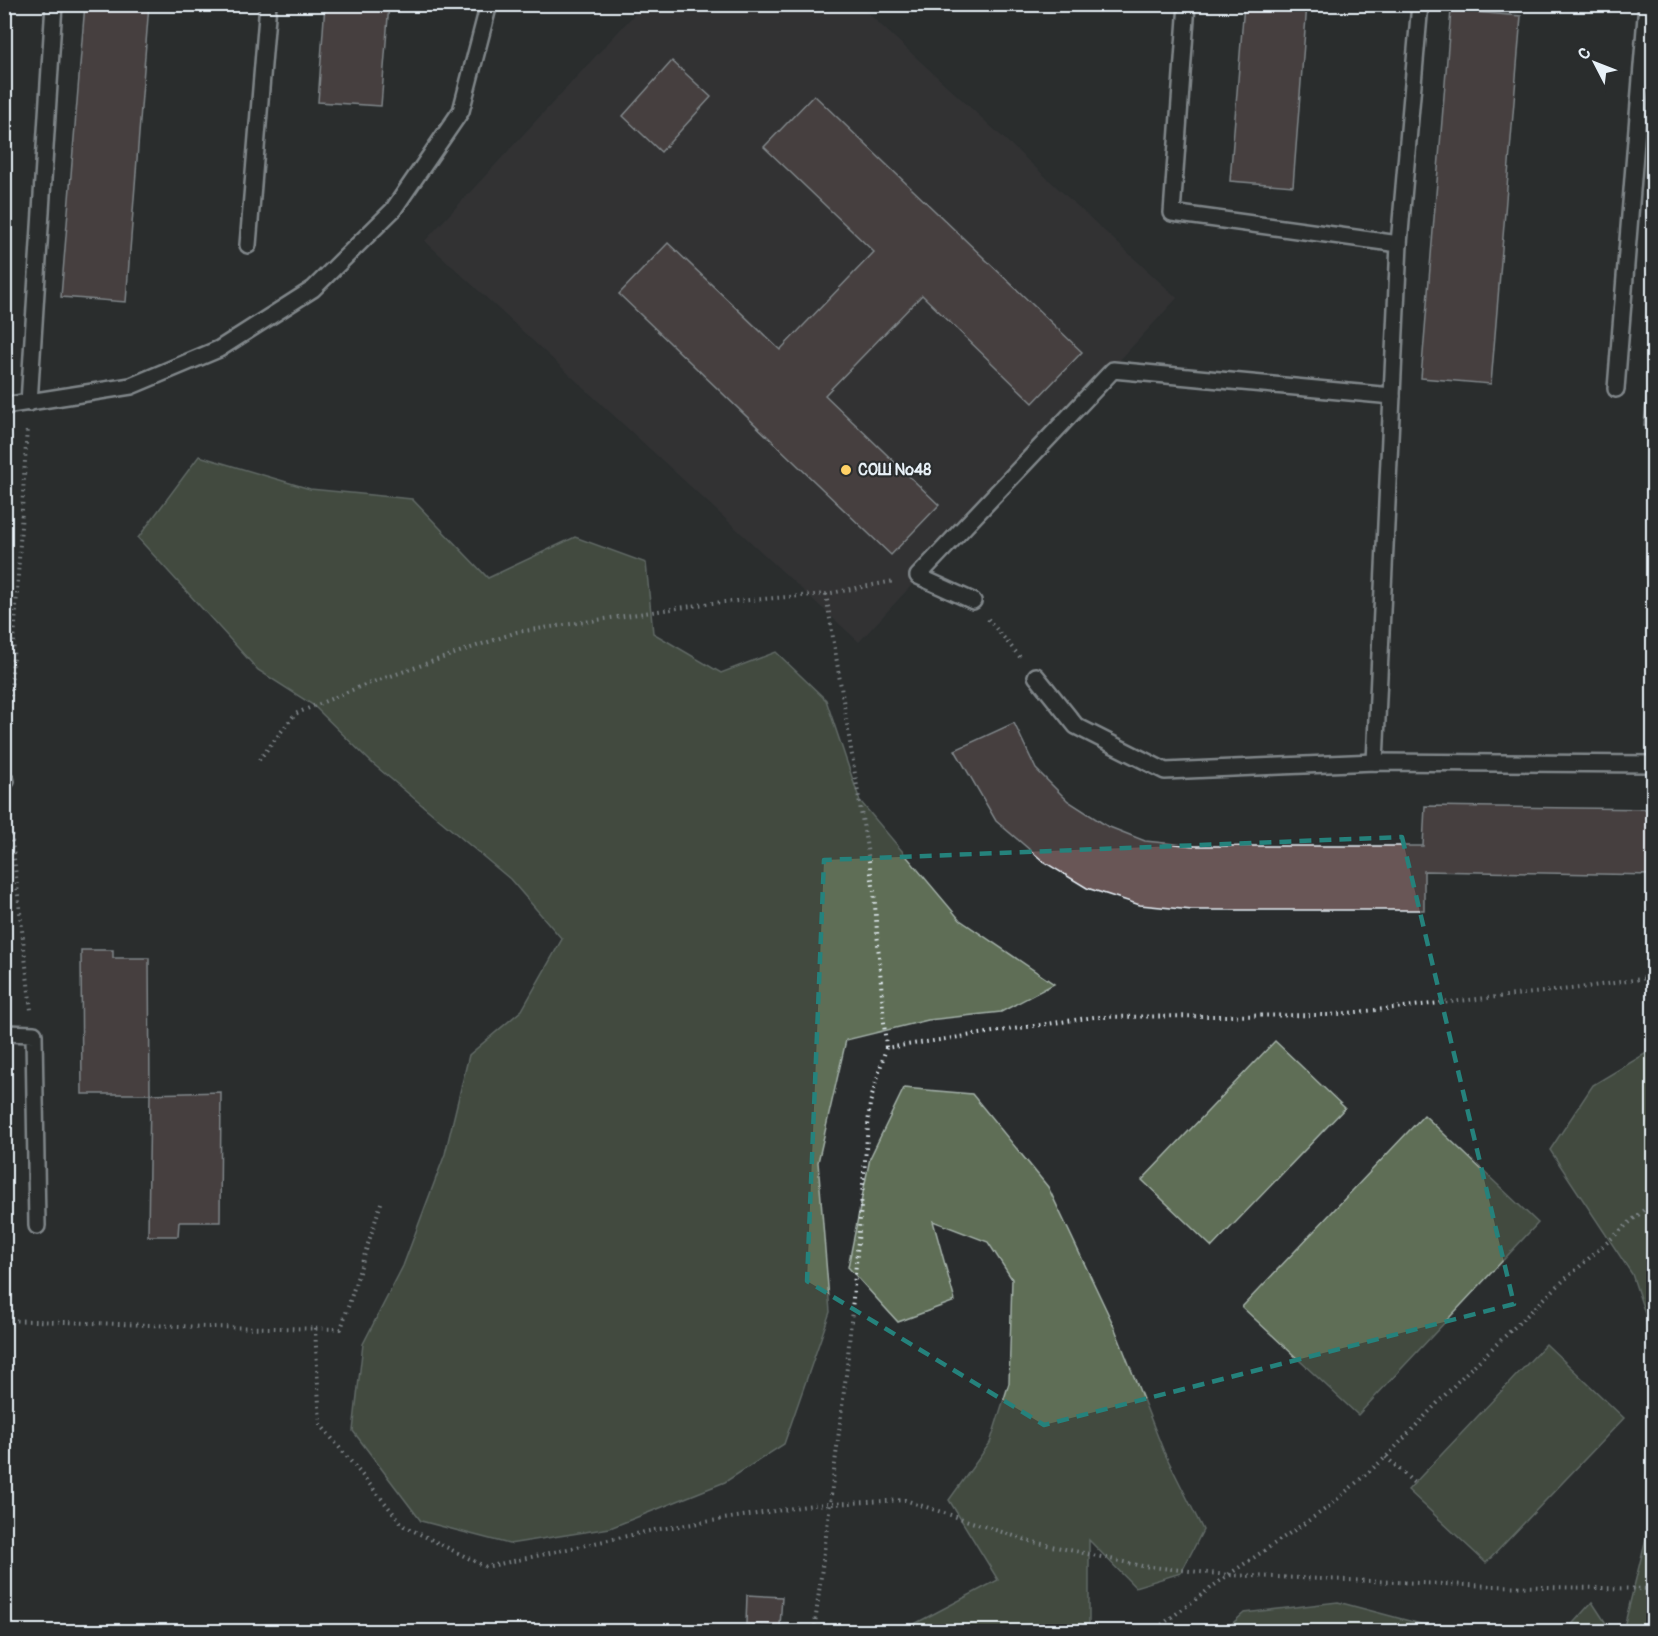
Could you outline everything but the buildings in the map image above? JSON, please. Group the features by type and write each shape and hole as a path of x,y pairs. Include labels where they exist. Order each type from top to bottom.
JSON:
{"lane":[{"path":"29,404 54,4"},
{"path":"248,245 268,4"},
{"path":"4,406 29,404 131,386 219,349 314,289 393,210 461,111 489,4"},
{"path":"1187,4 1172,213 1399,244"},
{"path":"1375,762 1399,244 1420,4"},
{"path":"1616,388 1647,4"},
{"path":"973,601 918,576 1113,370 1392,396"},
{"path":"1036,676 1076,726 1165,771 1375,762 1653,764"},
{"path":"4,1033 34,1034 37,1226"}],"path":[{"path":"29,404 5,781 34,1034"},
{"path":"259,760 295,714 359,687 517,632 712,603 826,594 918,576"},
{"path":"814,1632 828,1504 847,1367 870,1103 886,1048 874,892 826,594"},
{"path":"973,601 1036,676"},
{"path":"886,1048 1094,1017 1329,1015 1653,978"},
{"path":"1152,1632 1228,1575 1327,1508 1386,1457 1481,1359 1562,1282 1653,1202"},
{"path":"4,1320 341,1329 381,1203"},
{"path":"315,1328 320,1424 404,1526 486,1567 654,1530 813,1505 905,1500 1029,1541 1142,1566 1228,1575 1491,1586 1653,1589"},
{"path":"1386,1457 1414,1483"}],"highlighted area":[{"path":"1402,837 1514,1304 1044,1425 807,1281 824,860"}],"shaded area":[{"name":"СОШ №48","path":"643,5 859,5 1177,298 859,642 425,241"}],"green space":[{"path":"199,456 310,489 412,499 488,578 575,537 646,563 653,633 721,673 776,652 826,700 860,801 960,920 1054,984 1001,1012 928,1020 846,1040 818,1162 830,1312 784,1444 725,1482 610,1528 509,1544 421,1521 353,1431 363,1344 403,1266 445,1154 469,1055 522,1010 562,939 510,879 372,763 313,705 258,670 138,538"},
{"path":"1275,1041 1345,1108 1212,1247 1142,1180"},
{"path":"1653,1049 1653,1338 1632,1274 1550,1150 1593,1085"},
{"path":"904,1088 972,1094 1048,1187 1113,1324 1164,1452 1203,1530 1181,1573 1135,1587 1089,1540 1089,1631 901,1631 998,1580 949,1500 990,1443 1009,1383 1012,1279 988,1242 933,1221 955,1301 898,1322 848,1267 870,1158"},
{"path":"1424,1115 1538,1223 1358,1415 1242,1307"},
{"path":"1546,1344 1624,1418 1486,1563 1408,1490"},
{"path":"1653,1510 1653,1631 1623,1631"},
{"path":"1338,1602 1447,1631 1224,1631 1244,1613"},
{"path":"1592,1602 1611,1631 1566,1631"}],"place":[{"name":"СОШ №48","path":"846,470"}]}
